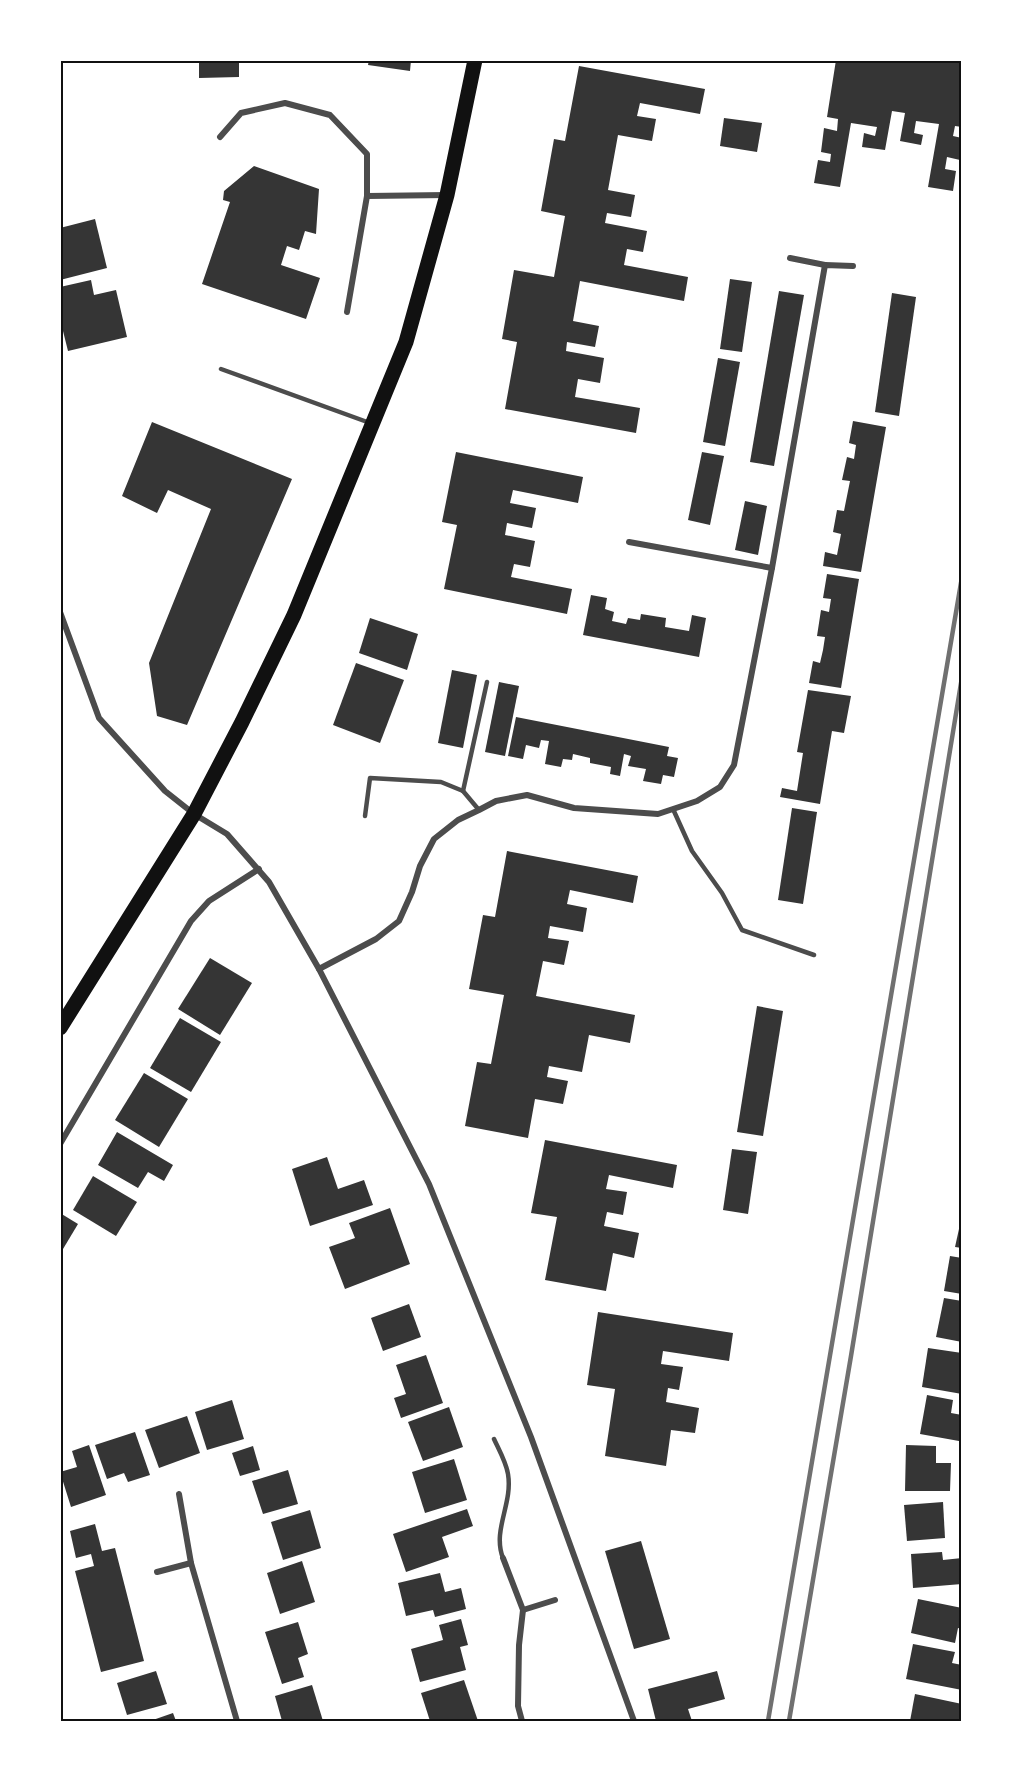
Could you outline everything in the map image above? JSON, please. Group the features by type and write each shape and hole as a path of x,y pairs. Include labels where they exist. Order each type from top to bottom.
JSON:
{"main road":[{"path":"60,1028 194,814 294,615 406,342 447,195 475,60"}],"street":[{"path":"220,137 241,113 285,103 330,115 368,154 367,196 347,312"},
{"path":"367,196 447,195"},
{"path":"790,258 825,265 853,266"},
{"path":"318,969 376,939 399,921 412,892 420,866 434,839 458,820 496,801 527,795 574,808 658,814 697,801 720,787 734,765 772,568 825,265"},
{"path":"629,542 772,568"},
{"path":"60,612 99,718 147,774 165,791 194,814 227,834 259,869 269,882 318,969 429,1184 531,1437 634,1721"},
{"path":"60,1144 191,921 209,901 259,869"},
{"path":"179,1494 191,1563 237,1721"},
{"path":"503,1558 523,1610 519,1645 518,1706 522,1721"},
{"path":"157,1572 191,1563"},
{"path":"523,1610 555,1600"}],"lane":[{"path":"221,369 372,424"},
{"path":"463,791 487,682"},
{"path":"364,816 370,778 441,782 463,791 479,810"},
{"path":"673,809 692,851 722,893 742,930 814,955"},
{"path":"494,1438 508,1473 506,1504 498,1534 499,1548 503,1558"}],"building":[{"path":"199,60 239,60 239,77 199,78"},
{"path":"369,60 411,60 410,71 368,65"},
{"path":"836,60 962,61 962,127 955,126 953,136 962,138 962,149 960,160 947,157 945,169 956,171 953,191 928,187 939,124 916,121 914,133 923,135 921,145 900,141 905,113 892,111 885,150 862,147 864,133 875,136 877,127 851,123 840,187 814,183 818,160 830,162 831,154 821,152 824,128 837,131 838,119 827,117"},
{"path":"579,66 705,89 700,114 640,103 637,116 656,119 652,141 618,135 608,190 635,195 631,217 607,213 605,223 647,231 643,252 627,249 624,265 688,277 684,301 580,281 573,321 599,326 595,347 567,342 566,351 604,358 600,383 578,379 575,397 640,408 636,433 505,409 517,342 502,339 514,270 554,277 565,216 541,211 554,139 565,141"},
{"path":"724,118 762,123 757,152 720,146"},
{"path":"254,166 319,189 316,234 305,231 299,250 287,246 281,265 320,278 306,319 202,284 230,202 223,200 224,191"},
{"path":"95,219 107,268 60,280 60,228"},
{"path":"730,279 752,282 742,352 720,349"},
{"path":"91,280 94,295 116,290 127,337 68,351 60,319 60,287"},
{"path":"779,291 804,295 774,466 750,462"},
{"path":"892,293 916,297 899,416 875,412"},
{"path":"718,358 740,362 725,446 703,442"},
{"path":"853,421 886,427 861,572 823,566 825,552 837,555 841,534 833,532 837,510 844,511 850,481 842,480 847,457 854,459 856,445 849,443"},
{"path":"152,422 292,479 187,725 157,716 149,663 211,509 168,490 157,513 122,496"},
{"path":"456,452 583,477 578,503 513,490 510,503 536,508 532,528 507,523 505,535 535,541 530,567 514,564 511,577 572,589 567,614 444,589 457,525 442,522"},
{"path":"702,452 724,456 710,525 688,520"},
{"path":"745,501 767,506 758,555 735,550"},
{"path":"827,574 859,579 841,688 809,683 813,661 820,663 823,650 825,637 817,636 821,610 829,612 831,599 823,598"},
{"path":"591,595 607,598 605,609 614,612 612,621 626,624 628,618 640,620 641,614 666,618 665,627 689,631 692,615 706,618 699,657 583,635"},
{"path":"370,618 418,634 407,670 359,653"},
{"path":"356,663 404,680 380,743 333,725"},
{"path":"452,670 477,675 463,748 438,743"},
{"path":"499,682 519,686 505,756 485,752"},
{"path":"808,690 851,696 844,733 832,731 820,804 780,797 782,788 797,791 803,753 797,752"},
{"path":"516,717 669,747 667,756 678,758 674,777 663,775 661,784 643,781 646,769 628,766 631,756 624,754 620,776 610,774 611,767 590,763 590,758 573,754 572,760 563,759 561,767 545,764 549,741 541,740 539,748 526,745 523,759 508,756"},
{"path":"792,808 817,812 803,904 778,900"},
{"path":"507,851 638,876 633,903 570,890 567,904 587,908 583,932 550,926 548,938 569,941 564,965 543,961 536,996 635,1015 630,1043 589,1035 582,1072 549,1066 547,1077 568,1081 563,1104 535,1099 528,1138 465,1126 477,1062 491,1064 504,995 469,989 483,915 495,917"},
{"path":"210,958 252,983 220,1035 178,1009"},
{"path":"757,1006 783,1011 763,1136 737,1132"},
{"path":"180,1018 221,1042 191,1092 150,1068"},
{"path":"144,1073 188,1099 159,1147 115,1120"},
{"path":"117,1132 173,1165 164,1181 148,1172 138,1188 98,1165"},
{"path":"545,1140 677,1165 673,1188 609,1175 606,1189 627,1192 623,1215 607,1212 604,1226 639,1233 634,1258 613,1253 606,1291 545,1280 557,1217 531,1213"},
{"path":"732,1149 757,1152 748,1214 723,1210"},
{"path":"327,1157 338,1189 364,1180 373,1205 310,1226 292,1169"},
{"path":"93,1176 137,1202 116,1236 73,1210"},
{"path":"390,1208 410,1264 345,1289 329,1247 355,1238 349,1223"},
{"path":"60,1213 78,1224 60,1254"},
{"path":"962,1221 962,1248 955,1247"},
{"path":"950,1256 962,1258 962,1294 944,1291"},
{"path":"944,1298 962,1301 962,1342 936,1337"},
{"path":"409,1304 421,1337 383,1351 371,1318"},
{"path":"598,1312 733,1333 729,1361 663,1351 661,1364 683,1367 679,1390 668,1388 666,1402 699,1408 695,1433 671,1430 666,1466 605,1456 615,1389 587,1385"},
{"path":"928,1348 962,1353 962,1394 922,1387"},
{"path":"426,1355 443,1403 401,1418 394,1398 406,1394 396,1365"},
{"path":"927,1395 953,1400 951,1413 962,1415 959,1441 920,1434"},
{"path":"232,1400 244,1439 207,1450 195,1412"},
{"path":"449,1407 463,1447 423,1461 408,1422"},
{"path":"187,1416 200,1453 159,1468 145,1430"},
{"path":"135,1432 150,1475 128,1482 124,1473 107,1479 95,1445"},
{"path":"89,1445 106,1495 71,1507 60,1472 77,1467 72,1451"},
{"path":"906,1445 936,1446 936,1463 951,1463 950,1491 905,1491"},
{"path":"253,1446 260,1470 240,1476 232,1453"},
{"path":"454,1459 467,1500 425,1513 412,1472"},
{"path":"288,1470 298,1504 263,1514 252,1481"},
{"path":"943,1502 945,1538 907,1541 904,1505"},
{"path":"467,1509 473,1526 442,1537 449,1557 406,1572 393,1534"},
{"path":"310,1510 321,1548 283,1560 271,1522"},
{"path":"95,1524 102,1551 115,1548 144,1661 101,1672 75,1571 94,1566 91,1554 76,1558 70,1531"},
{"path":"641,1541 670,1639 634,1649 605,1551"},
{"path":"942,1552 943,1560 962,1558 962,1584 913,1588 911,1554"},
{"path":"302,1561 315,1602 280,1614 267,1573"},
{"path":"440,1573 445,1592 461,1588 466,1609 435,1617 433,1610 406,1616 398,1583"},
{"path":"918,1599 962,1608 962,1629 958,1628 955,1643 911,1633"},
{"path":"461,1619 468,1645 460,1647 466,1670 420,1682 411,1649 443,1640 439,1625"},
{"path":"298,1622 308,1654 298,1658 304,1677 282,1684 265,1632"},
{"path":"913,1644 955,1652 952,1663 962,1665 962,1690 906,1679"},
{"path":"156,1671 167,1704 127,1715 117,1683"},
{"path":"717,1671 725,1699 688,1709 692,1721 656,1721 648,1689"},
{"path":"464,1680 478,1721 430,1721 421,1693"},
{"path":"312,1685 323,1721 282,1721 275,1696"},
{"path":"915,1694 962,1704 962,1721 910,1721"},
{"path":"173,1713 176,1721 150,1721"}],"railway":[{"path":"768,1721 962,577"},
{"path":"789,1721 962,677"}]}
